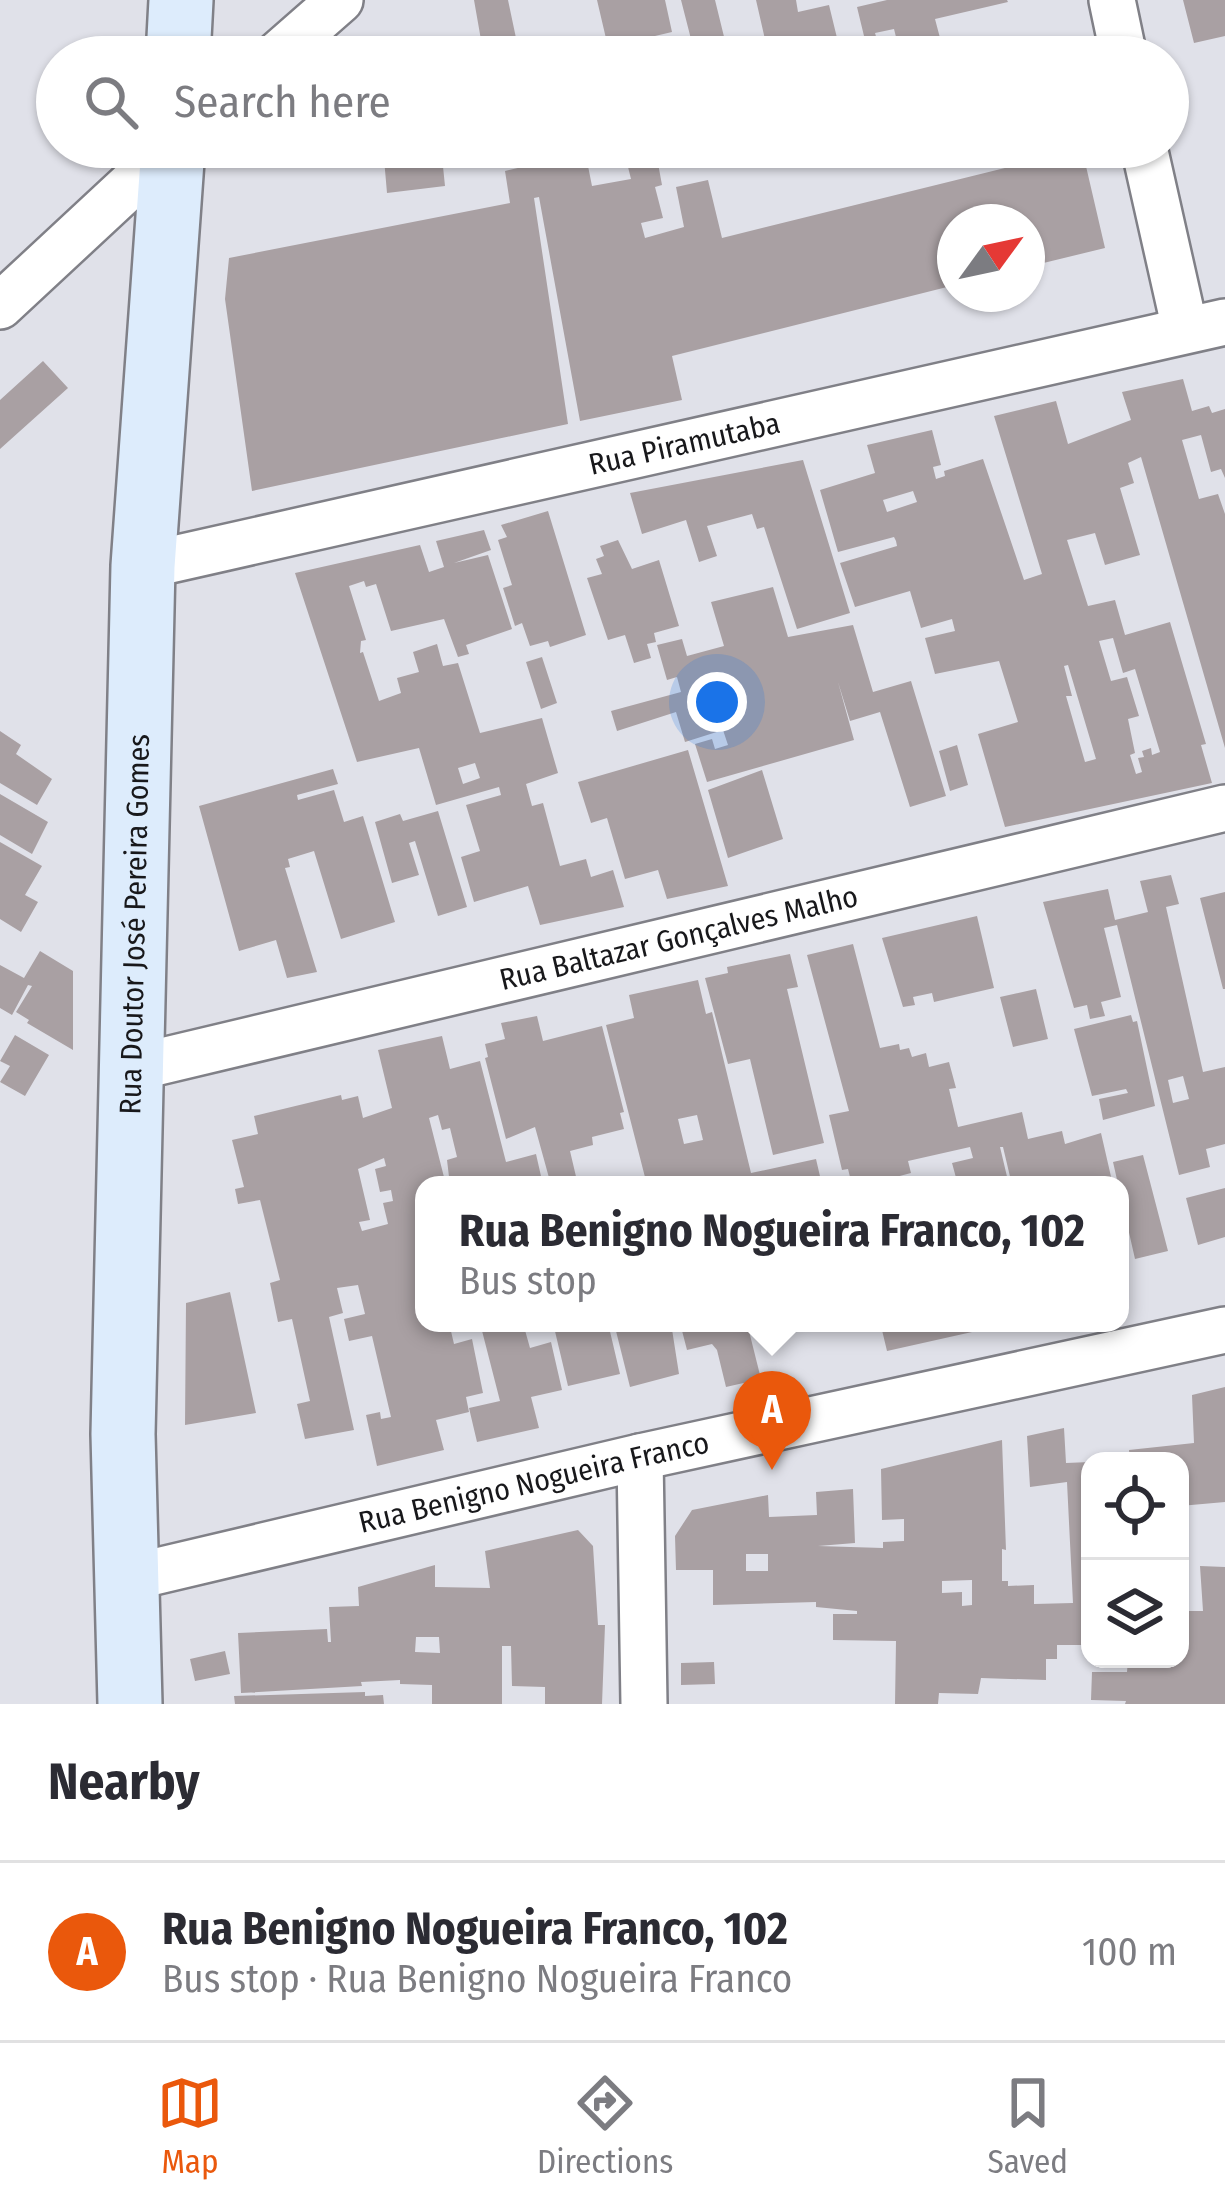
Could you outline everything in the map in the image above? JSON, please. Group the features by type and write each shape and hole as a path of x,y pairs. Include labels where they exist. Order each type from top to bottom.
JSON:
{"main road":[{"path":"179,36 181,0"},
{"name":"Rua Doutor José Pereira Gomes","path":"130,1704 123,1434 143,566 171,168"}],"street":[{"path":"299,36 340,0"},
{"path":"1112,0 1120,36"},
{"path":"0,306 149,168"},
{"path":"1151,168 1205,326"},
{"name":"Rua Piramutaba","path":"143,566 1205,326"},
{"name":"Rua Baltazar Gonçalves Malho","path":"133,1069 1225,808"},
{"name":"Rua Benigno Nogueira Franco","path":"128,1578 640,1457 1225,1330"},
{"path":"640,1457 644,1704"}],"building":[{"path":"474,0 508,0 516,36 480,36"},
{"path":"597,0 665,0 672,32 605,36"},
{"path":"681,0 715,0 724,36 690,36"},
{"path":"756,0 796,0 798,12 829,5 837,36 764,36"},
{"path":"887,0 1008,2 935,19 940,36 896,36 894,29 864,36 857,7"},
{"path":"1183,0 1225,0 1225,36 1194,43"},
{"path":"385,168 443,168 445,186 387,193"},
{"path":"588,168 592,186 631,179 628,168 659,168 662,185 655,187 663,218 641,223 645,238 684,227 676,187 708,180 722,238 1005,168 1086,168 1105,248 1045,263 1045,204 937,204 937,290 672,356 682,400 580,421 539,197 534,198 568,424 252,491 225,299 229,258 510,203 505,171"},
{"path":"43,361 68,388 0,449 0,400"},
{"path":"1183,379 1192,411 1209,406 1212,413 1225,409 1225,478 1221,469 1211,472 1201,435 1182,440 1199,499 1218,494 1225,514 1225,748 1141,457 1128,463 1134,483 1120,488 1140,555 1105,565 1095,533 1067,540 1088,606 1115,600 1125,635 1170,622 1206,744 1201,745 1212,783 1005,827 978,734 1018,722 999,661 935,674 925,638 955,631 952,619 921,628 910,591 855,607 840,563 897,546 896,541 894,537 838,552 820,490 875,473 867,445 932,430 941,465 933,467 936,479 945,476 944,471 983,459 1024,580 1042,574 994,416 1056,401 1068,444 1131,420 1122,392","holes":["913,491 917,502 887,512 883,500","1113,638 1123,673 1135,669 1160,752 1142,751 1144,757 1138,758 1142,772 1136,774 1128,719 1139,716 1127,677 1111,681 1099,641","1068,665 1096,759 1085,762 1066,696 1072,696 1064,666"]},
{"path":"803,460 850,613 797,629 764,527 757,529 752,514 707,526 717,556 699,562 686,520 642,534 630,493"},
{"path":"548,511 586,635 550,647 548,641 530,646 522,623 515,626 503,588 512,585 498,540 507,537 501,525"},
{"path":"484,530 491,550 454,563 488,555 512,629 466,645 469,654 458,657 444,619 391,631 376,584 366,587 364,581 349,586 366,640 361,641 360,653 379,701 401,693 397,678 419,672 413,652 437,644 443,666 458,663 480,733 542,718 558,773 526,784 532,806 543,803 560,866 586,859 591,877 613,870 624,907 540,925 528,886 474,902 461,857 480,851 466,805 501,795 499,787 436,805 419,748 357,762 295,573 420,545 429,572 444,567 436,541","holes":["475,763 480,778 463,784 458,768"]},
{"path":"618,540 632,569 659,560 679,626 654,633 656,642 647,644 651,658 634,663 625,635 608,640 587,578 602,574 596,559 604,556 600,546"},
{"path":"773,587 788,637 853,625 873,692 911,681 946,796 910,807 880,712 850,721 838,682 854,740 707,782 695,744 712,739 715,749 728,745 723,730 685,742 676,712 617,731 611,711 681,692 677,677 667,680 657,645 682,639 687,656 724,646 711,602"},
{"path":"542,657 557,703 541,709 526,662"},
{"path":"0,731 21,745 16,754 52,779 37,805 0,783"},
{"path":"957,745 968,785 950,791 939,751"},
{"path":"688,750 728,886 667,899 658,870 625,879 607,818 591,823 578,782"},
{"path":"333,769 338,784 297,795 298,800 334,790 344,822 363,816 395,922 341,939 314,851 288,859 290,867 285,868 317,972 287,978 276,940 239,951 199,806"},
{"path":"762,770 783,839 728,858 708,790"},
{"path":"0,794 48,822 32,854 0,835"},
{"path":"438,811 467,907 438,916 415,841 409,843 419,875 392,883 375,822 400,814 403,821"},
{"path":"0,842 42,866 25,895 38,902 21,932 0,919"},
{"path":"1171,875 1179,904 1166,907 1203,1072 1225,1067 1225,1144 1206,1149 1210,1167 1179,1175 1117,925 1104,928 1121,997 1101,1002 1105,1016 1090,1019 1087,1005 1074,1008 1043,902 1108,889 1115,920 1148,912 1140,881","holes":["1183,1076 1189,1099 1173,1103 1168,1080"]},
{"path":"1225,892 1225,989 1223,989 1200,898"},
{"path":"977,916 994,988 934,1002 932,993 913,997 915,1005 903,1007 882,938"},
{"path":"853,944 880,1048 899,1044 900,1050 909,1048 912,1057 926,1053 929,1067 949,1062 956,1088 949,1089 958,1127 1022,1112 1028,1139 1062,1131 1065,1144 1101,1133 1111,1176 1010,1176 1000,1147 1007,1176 956,1176 952,1163 973,1158 970,1147 908,1161 911,1173 900,1176 850,1176 848,1169 842,1170 829,1115 849,1111 807,955"},
{"path":"40,951 73,971 73,1050 16,1012 32,986 28,985 12,1015 0,1008 0,965 24,978"},
{"path":"790,954 798,987 787,989 824,1143 773,1155 750,1059 728,1064 705,978 728,973 727,967"},
{"path":"698,980 706,1014 712,1012 751,1173 816,1159 820,1176 645,1176 606,1025 634,1018 629,995","holes":["697,1115 703,1140 684,1144 678,1119"]},
{"path":"1036,989 1048,1039 1013,1047 1000,997"},
{"path":"1131,1015 1137,1021 1155,1106 1103,1120 1099,1099 1128,1093 1126,1089 1092,1096 1074,1029"},
{"path":"537,1016 543,1041 602,1026 624,1129 592,1137 593,1145 570,1151 576,1176 549,1176 535,1127 506,1139 485,1058 485,1044 505,1039 501,1023"},
{"path":"15,1035 49,1055 25,1096 0,1082 10,1066 0,1061"},
{"path":"442,1036 450,1069 480,1061 506,1162 536,1154 541,1176 449,1176 447,1160 457,1157 450,1128 442,1130 438,1115 429,1118 444,1176 415,1176 415,1332 451,1332 454,1344 472,1339 483,1393 466,1397 469,1412 436,1420 444,1450 377,1466 366,1415 380,1412 381,1419 391,1417 372,1336 349,1341 344,1319 365,1314 358,1285 337,1288 343,1313 329,1317 354,1430 305,1439 297,1404 310,1401 292,1319 278,1322 270,1283 280,1280 260,1200 238,1204 235,1189 244,1187 232,1140 258,1134 254,1116 341,1095 342,1100 358,1096 363,1118 392,1108 378,1050","holes":["384,1158 386,1166 375,1169 380,1192 391,1190 393,1201 383,1203 388,1224 362,1231 359,1222 370,1220 358,1169"]},
{"path":"1143,1155 1168,1251 1135,1259 1129,1233 1129,1176 1116,1176 1113,1162"},
{"path":"1225,1188 1225,1237 1198,1245 1186,1198"},
{"path":"230,1292 256,1413 185,1425 186,1303"},
{"path":"482,1332 526,1332 530,1348 551,1342 562,1390 531,1397 539,1428 477,1442 469,1408 500,1401"},
{"path":"555,1332 610,1332 620,1374 568,1386"},
{"path":"616,1332 672,1332 679,1374 630,1387"},
{"path":"682,1332 749,1332 761,1379 726,1387 712,1344 687,1350"},
{"path":"882,1332 972,1332 887,1351"},
{"path":"1225,1387 1225,1502 1189,1505 1189,1452 1129,1452 1194,1443 1192,1395"},
{"path":"1064,1428 1066,1463 1081,1462 1081,1645 1057,1645 1057,1659 1046,1659 1046,1680 981,1678 978,1694 939,1693 938,1704 895,1704 896,1641 833,1640 833,1614 857,1611 816,1607 816,1602 713,1605 713,1570 676,1570 675,1536 692,1510 768,1495 769,1517 817,1515 816,1492 853,1489 855,1543 818,1546 883,1548 883,1542 904,1541 904,1519 882,1520 881,1469 1002,1440 1006,1550 1002,1549 1002,1581 1008,1581 1008,1586 1034,1585 1034,1604 1073,1603 1067,1482 1030,1487 1027,1436","holes":["746,1554 768,1554 768,1571 746,1571","972,1580 972,1605 962,1606 962,1592 942,1593 942,1581"]},
{"path":"578,1530 593,1546 598,1625 605,1625 602,1704 545,1704 545,1687 512,1686 511,1646 502,1646 502,1704 432,1704 432,1685 400,1684 400,1680 241,1693 238,1633 327,1629 331,1642 329,1607 359,1606 358,1587 435,1565 435,1587 490,1588 485,1551","holes":["416,1637 439,1637 440,1653 415,1652"]},
{"path":"1200,1566 1225,1567 1225,1704 1091,1700 1092,1672 1189,1668 1189,1611 1203,1611"},
{"path":"225,1651 230,1674 195,1681 190,1659"},
{"path":"714,1662 715,1684 681,1685 681,1663"},
{"path":"365,1692 365,1696 383,1695 384,1704 235,1704 234,1696"}],"place":[{"name":"Rua Benigno Nogueira Franco, 102","path":"772,1470"}]}
